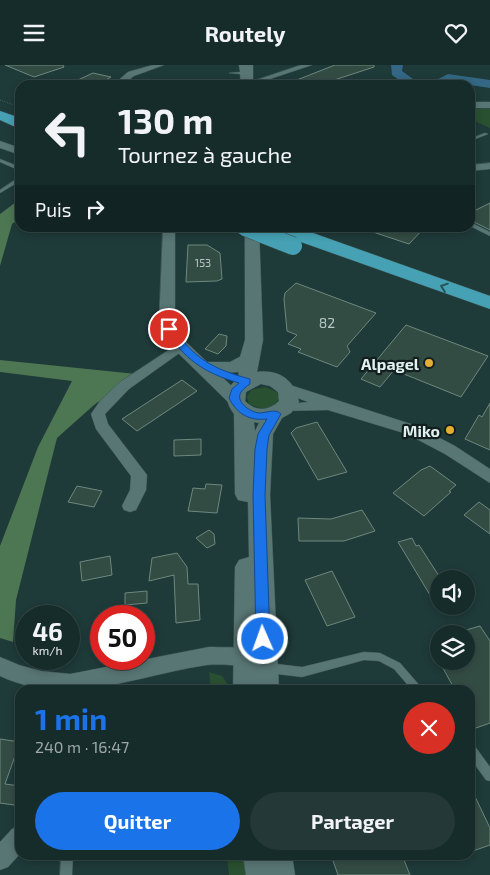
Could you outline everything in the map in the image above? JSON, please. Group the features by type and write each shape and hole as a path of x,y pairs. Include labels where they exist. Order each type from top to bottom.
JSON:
{"highway":[{"path":"0,115 15,122"},
{"path":"0,126 15,133"},
{"path":"270,232 285,235 490,303"},
{"path":"285,235 490,319"}],"main road":[{"path":"247,381 251,348 252,232"},
{"path":"251,348 261,358 281,398"},
{"path":"259,676 246,632 239,405 236,391 247,381 261,378 281,398"},
{"path":"239,405 259,416 281,398"},
{"path":"259,676 259,495 261,449 263,434 281,398"},
{"path":"260,860 262,875"},
{"path":"277,860 279,875"}],"street":[{"path":"124,80 131,75 160,65"},
{"path":"246,79 267,78 308,65"},
{"path":"475,105 490,105"},
{"path":"0,144 15,151"},
{"path":"475,167 490,166"},
{"path":"169,232 166,314 169,329 186,352 239,405"},
{"path":"206,367 233,368 251,348"},
{"path":"186,352 220,375 247,381"},
{"path":"130,506 138,489 139,475 101,425 98,414 103,405 115,394 186,352"},
{"path":"281,398 333,407 412,431 444,447 490,477"},
{"path":"74,685 209,656 259,676"},
{"path":"0,666 16,674 63,685"},
{"path":"0,859 15,842"}],"lane":[{"path":"241,65 246,79"},
{"path":"231,73 246,79"},
{"path":"475,138 486,134"},
{"path":"0,160 15,167"},
{"path":"0,193 15,182"},
{"path":"475,227 490,234"},
{"path":"259,676 302,673 364,657 380,657 397,666 414,685"},
{"path":"475,756 490,776"},
{"path":"66,875 67,860"}],"path":[{"path":"0,100 15,105"}],"green space":[{"path":"475,109 490,109 490,128 475,121"},
{"path":"15,203 15,222 12,224 0,266 0,214"},
{"path":"0,360 136,374 94,405 57,438 16,600 13,642 0,638 0,546 38,447 72,381 0,372"},
{"path":"265,387 277,392 279,400 272,407 262,409 249,404 247,397 251,390"},
{"path":"209,672 222,676 228,685 210,685"},
{"path":"228,860 248,860 249,875 229,875"}],"building":[{"path":"5,65 63,65 64,67 34,77"},
{"path":"335,65 374,65 374,67 334,80 297,80"},
{"path":"93,73 111,77 106,80 78,80"},
{"path":"490,203 490,230 475,222 475,210"},
{"path":"373,232 420,232 409,244"},
{"path":"188,245 207,245 220,253 222,279 217,281 186,282"},
{"path":"296,283 376,313 347,346 350,352 337,367 298,352 301,349 288,344 297,335 287,331 284,299 285,293"},
{"name":"Alpagel","path":"406,325 488,356 461,397 394,370 380,387 361,379"},
{"path":"219,334 227,336 226,346 218,354 205,349"},
{"path":"182,380 197,391 137,431 122,419"},
{"path":"490,403 490,450 465,439 479,415 482,417"},
{"path":"317,422 347,472 318,480 291,433 296,428"},
{"path":"201,439 201,455 174,456 174,440"},
{"path":"430,466 456,485 449,491 451,492 424,516 393,493 421,470"},
{"path":"206,484 222,485 217,513 188,511 193,488 205,489"},
{"path":"77,486 102,491 94,507 68,502"},
{"path":"479,502 490,510 490,534 464,515"},
{"path":"362,510 375,531 344,541 299,541 298,518 331,519"},
{"path":"209,530 214,534 215,544 207,548 196,538"},
{"path":"412,538 416,546 419,545 435,570 430,570 430,595 398,542"},
{"path":"177,553 187,567 188,584 198,584 200,620 176,623 174,575 149,581 152,558"},
{"path":"110,556 112,575 82,581 80,562"},
{"path":"332,571 355,617 327,626 305,580"},
{"path":"147,591 147,603 125,605 125,593"},
{"path":"480,626 490,641 490,723 476,728 475,726 475,685 452,685 444,670 475,670 475,627"},
{"path":"0,739 15,741 15,756 5,784 15,785 15,802 14,805 0,803"},
{"path":"475,796 490,828 490,845 475,850"},
{"path":"333,860 404,860 410,875 338,875"}],"waterway":[{"path":"397,65 396,72 406,80"},
{"path":"444,80 448,78 462,80"},
{"path":"475,82 490,84"}],"place":[{"name":"Alpagel","path":"429,363"},
{"name":"Miko","path":"450,430"}],"route":[{"path":"169,329 181,347 206,367 220,375 246,381 236,391 234,398 239,408 251,415 268,416 275,414 263,434 261,449 259,495 263,639"}]}
